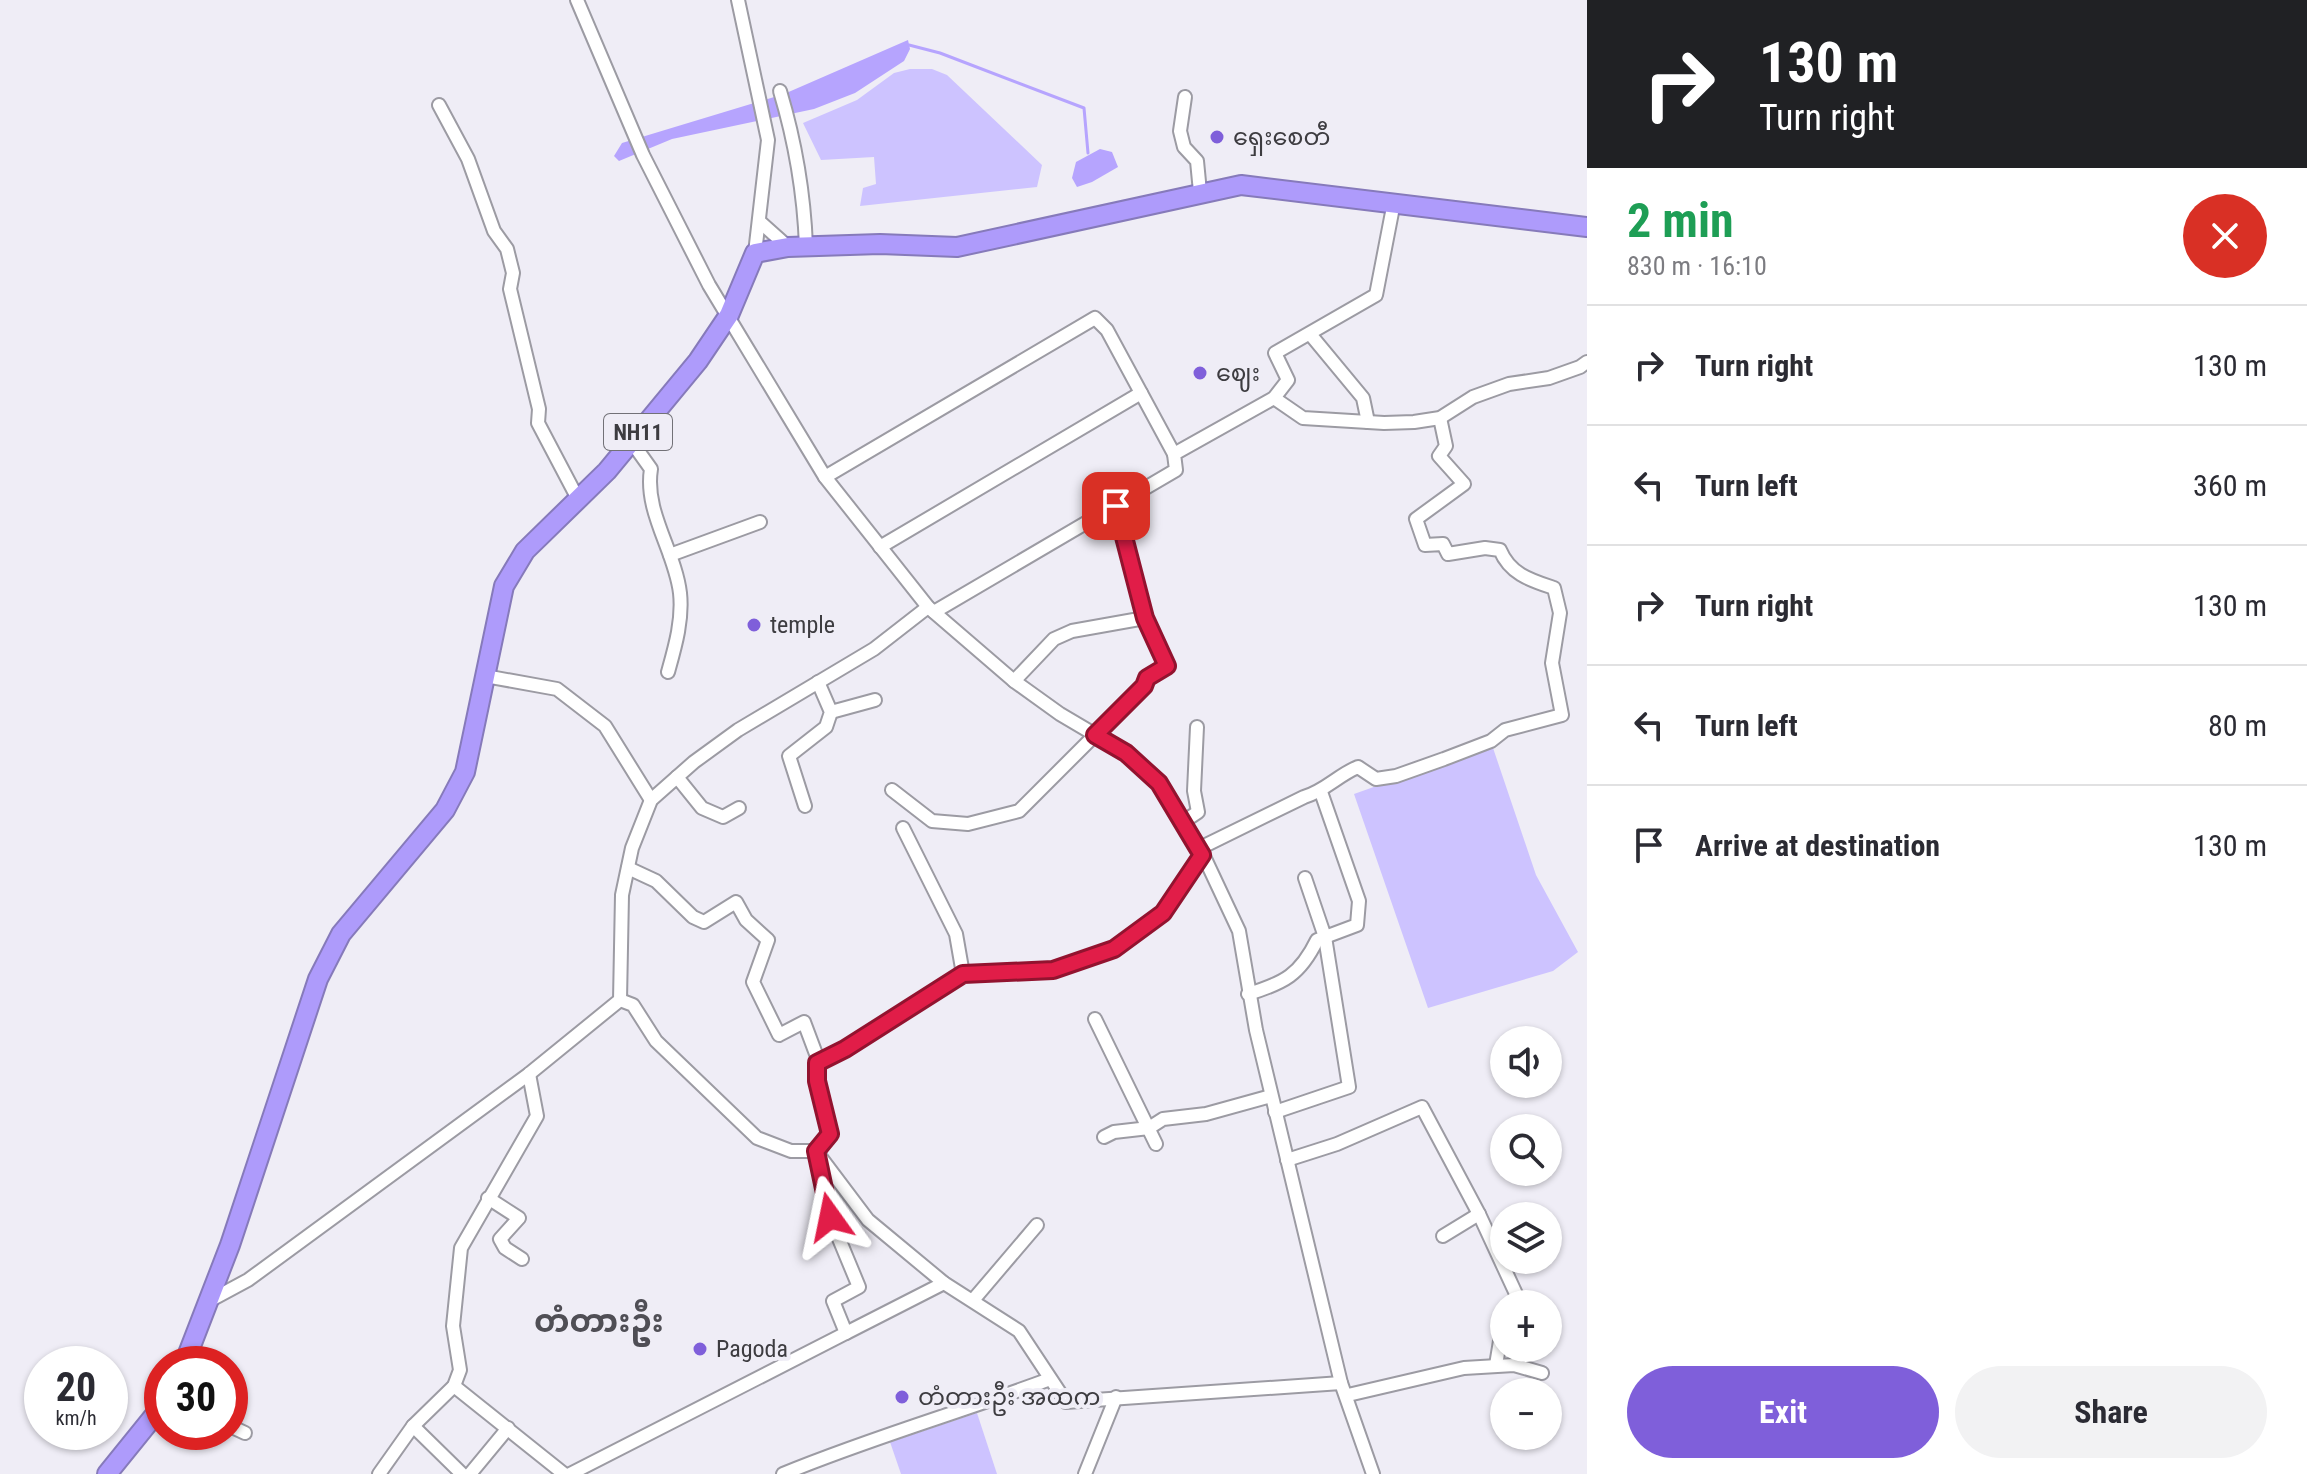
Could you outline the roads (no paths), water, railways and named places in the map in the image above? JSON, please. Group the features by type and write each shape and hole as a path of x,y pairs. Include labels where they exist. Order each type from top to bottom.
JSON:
{"highway":[{"path":"755,253 797,246 957,247 996,241 1241,185 1587,227"},
{"name":"NH11","path":"191,1346 230,1245 318,979 341,934 445,810 465,772 504,586 525,551 607,471 698,361 729,315 755,253"},
{"path":"107,1474 144,1428"}],"street":[{"path":"577,0 643,155 709,285 825,477 931,609 1014,681 1126,753 1159,783 1201,852 1239,931 1248,994 1271,1096 1345,1389 1373,1474"},
{"path":"740,6 768,140 755,253"},
{"path":"760,222 797,246 805,214 789,122 780,91"},
{"path":"1185,97 1180,131 1184,147 1197,161 1200,192"},
{"path":"439,105 468,159 494,231 507,249 513,273 510,289 539,409 538,423 578,499"},
{"path":"1174,454 1274,398 1288,380 1275,353 1376,295 1394,202"},
{"path":"209,1301 248,1280 529,1074 620,1000 622,895 628,868 651,800 677,777 738,730 874,649 931,609 1176,470 1174,454 1107,330 1095,318 825,477"},
{"path":"1310,334 1363,398 1368,422"},
{"path":"1274,398 1303,418 1414,422 1440,418 1473,397 1509,384 1549,378 1587,362"},
{"path":"880,547 1141,393"},
{"path":"819,1062 845,1049 963,974 1053,970 1114,949 1163,913 1201,852 1304,797 1321,792 1336,776 1358,767 1376,779 1396,776 1491,741 1505,730 1562,715 1552,663 1560,613 1554,588 1529,580 1506,565 1500,550 1485,548 1448,554 1443,544 1425,545 1416,519 1464,484 1439,456 1446,446 1440,418"},
{"path":"631,441 651,469 647,489 680,594 679,633 668,672"},
{"path":"892,790 932,821 968,824 1019,811 1144,686 1147,678 1167,666 1145,618 1116,506"},
{"path":"670,555 760,522"},
{"path":"1014,681 1054,639 1072,631 1145,618"},
{"path":"485,676 557,689 605,726 651,800"},
{"path":"805,806 789,756 826,727 831,712 818,682"},
{"path":"831,712 875,700"},
{"path":"1183,822 1198,812 1194,791 1197,727"},
{"path":"677,777 702,808 723,817 739,808"},
{"path":"1248,994 1284,983 1308,958 1317,940 1357,925 1359,901 1321,792"},
{"path":"903,828 956,934 963,974"},
{"path":"628,868 656,881 693,917 704,922 736,902 746,920 768,940 753,982 779,1035 804,1022 819,1062 817,1081 830,1134 816,1151"},
{"path":"1275,1112 1349,1087 1325,937 1305,878"},
{"path":"620,1000 633,1005 656,1041 757,1138 791,1151 816,1151"},
{"path":"1095,1019 1156,1144"},
{"path":"379,1474 413,1426 454,1386 460,1370 453,1326 461,1248 537,1116 529,1074"},
{"path":"1104,1137 1114,1132 1149,1128 1163,1119 1206,1114 1271,1096"},
{"path":"1287,1160 1337,1144 1422,1107 1479,1214 1514,1290"},
{"path":"816,1151 868,1220 944,1283 974,1299 1019,1331 1066,1402 1116,1397 1345,1389 1496,1365 1514,1365 1542,1373"},
{"path":"816,1151 830,1217 859,1287 833,1301 846,1333"},
{"path":"488,1198 519,1218 500,1239 505,1248 522,1259"},
{"path":"1443,1236 1479,1214"},
{"path":"974,1299 1037,1225"},
{"path":"454,1386 567,1474 944,1283"},
{"path":"783,1474 845,1448 933,1422 1050,1379"},
{"path":"1085,1474 1116,1397"},
{"path":"413,1426 462,1474"},
{"path":"470,1474 508,1428"}],"waterway":[{"path":"909,45 940,53 1084,108 1088,153"}],"place":[{"name":"ရှေးစေတီ","path":"1217,137"},
{"name":"ဈေး","path":"1200,373"},
{"name":"temple","path":"754,625"},
{"name":"Pagoda","path":"700,1349"},
{"name":"တံတားဦး အထက","path":"902,1397"}],"district":[{"name":"တံတားဦး","path":"599,1321"}]}
